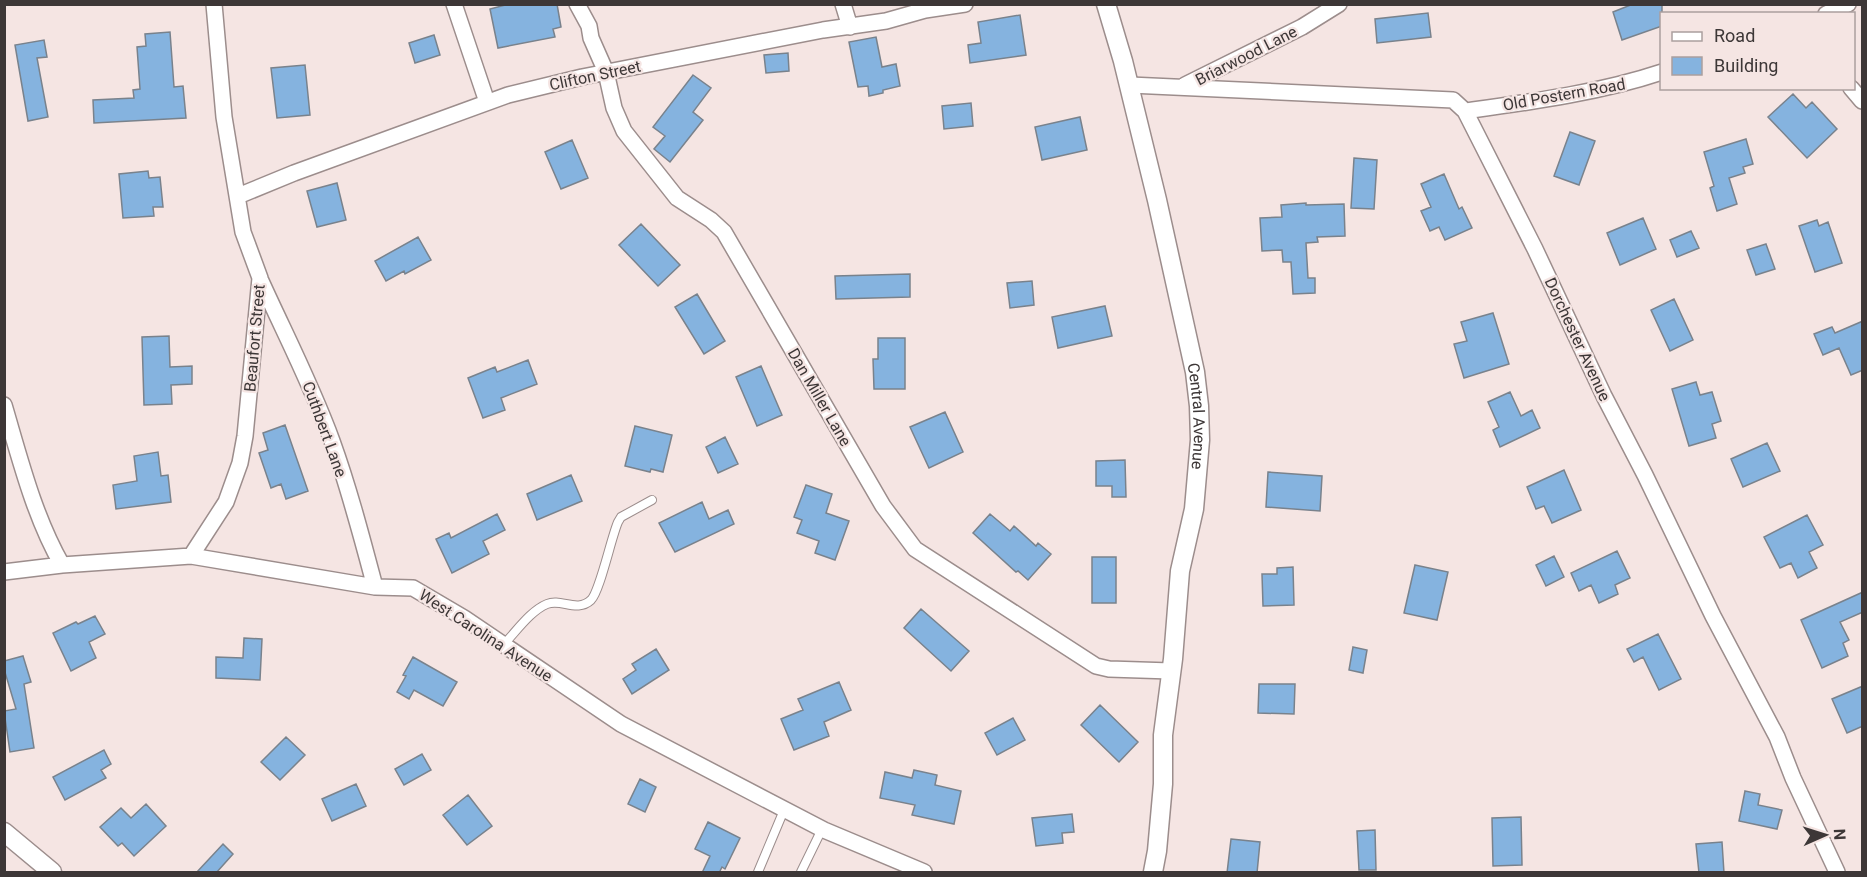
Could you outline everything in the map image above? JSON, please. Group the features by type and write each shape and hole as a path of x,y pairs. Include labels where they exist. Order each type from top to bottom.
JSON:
{"street":[{"name":"Beaufort Street","path":"191,556 225,502 240,463 260,278 243,232 224,117 214,4"},
{"path":"454,4 487,102"},
{"name":"Dan Miller Lane","path":"577,4 589,26 591,38 606,72 614,108 624,131 677,198 711,220 724,232 883,506 915,549 1096,666 1109,669 1171,671"},
{"path":"843,4 850,27"},
{"name":"Clifton Street","path":"238,196 487,102 606,72 823,30 896,19 925,10 965,4"},
{"name":"Central Avenue","path":"1106,4 1130,85 1195,372 1200,406 1200,440 1194,509 1180,571 1163,735 1162,784 1153,873"},
{"name":"Briarwood Lane","path":"1183,87 1302,27 1339,4"},
{"path":"1830,12 1848,4"},
{"name":"Old Postern Road","path":"1465,111 1639,80 1660,73"},
{"path":"1130,85 1453,100 1465,111"},
{"name":"Dorchester Avenue","path":"1465,111 1535,249 1604,396 1713,616 1777,737 1793,778 1837,873"},
{"name":"Cuthbert Lane","path":"260,278 285,335 301,363 333,442 375,586"},
{"path":"4,405 37,512 62,566"},
{"name":"West Carolina Avenue","path":"4,572 191,556 375,586 413,588 464,618 621,724 822,829 924,873"},
{"path":"4,832 52,873"}],"lane":[{"path":"504,645 532,614 546,604 580,606 590,602 594,598 621,517 652,500"},
{"path":"758,873 784,810"},
{"path":"801,873 822,829"}],"building":[{"path":"509,4 557,4 561,27 553,29 555,37 498,48 490,9"},
{"path":"1633,4 1662,4 1660,27 1622,40 1613,12"},
{"path":"1428,13 1431,37 1377,43 1375,19"},
{"path":"1020,15 1026,55 970,63 968,45 981,43 978,22"},
{"path":"170,32 174,87 183,86 186,118 94,123 93,100 134,98 133,90 140,89 137,47 146,46 145,34"},
{"path":"434,35 440,55 415,63 409,43"},
{"path":"876,37 882,67 896,64 900,86 869,96 868,86 858,87 849,42"},
{"path":"44,40 47,57 37,58 48,117 28,121 15,45"},
{"path":"788,53 789,71 766,73 764,55"},
{"path":"305,65 310,115 277,118 271,68"},
{"path":"693,75 711,88 693,112 703,120 670,162 654,149 665,136 653,127"},
{"path":"1793,94 1806,108 1812,102 1837,129 1807,158 1768,117"},
{"path":"971,103 973,126 944,129 942,106"},
{"path":"1080,117 1087,150 1042,160 1035,127"},
{"path":"1570,132 1595,141 1579,185 1554,176"},
{"path":"1746,139 1753,164 1743,167 1745,173 1729,178 1737,204 1717,211 1710,188 1714,186 1704,152"},
{"path":"572,140 588,178 561,189 545,152"},
{"path":"1354,158 1377,160 1374,209 1351,208"},
{"path":"148,171 149,178 160,177 163,207 153,207 154,216 123,218 119,174"},
{"path":"1444,174 1459,209 1462,207 1472,228 1445,240 1439,227 1430,231 1421,211 1431,207 1421,184"},
{"path":"337,183 346,220 317,227 307,191"},
{"path":"1306,203 1306,205 1344,204 1345,236 1317,237 1318,242 1306,243 1308,278 1315,278 1315,293 1293,294 1291,262 1283,262 1282,250 1262,251 1260,218 1282,217 1281,205"},
{"path":"1643,218 1656,249 1620,265 1607,233"},
{"path":"1817,220 1819,226 1828,222 1842,263 1815,272 1799,226"},
{"path":"641,224 680,265 658,286 619,245"},
{"path":"1691,231 1699,248 1677,257 1670,240"},
{"path":"418,237 431,260 386,281 375,261"},
{"path":"1766,244 1775,269 1756,275 1747,250"},
{"path":"910,274 910,297 836,299 835,276"},
{"path":"1032,281 1034,305 1010,308 1007,283"},
{"path":"697,294 725,341 704,354 675,307"},
{"path":"1674,299 1693,340 1670,351 1651,310"},
{"path":"1105,306 1112,336 1058,348 1052,317"},
{"path":"1493,313 1509,364 1464,378 1454,344 1467,341 1461,322"},
{"path":"1863,321 1863,370 1851,375 1839,348 1823,355 1814,334 1832,327 1835,333"},
{"path":"169,336 170,367 192,366 192,384 171,385 172,404 144,405 142,337"},
{"path":"878,338 905,338 905,389 874,389 873,359 878,359"},
{"path":"528,360 537,384 501,398 505,410 483,418 468,378 495,367 497,372"},
{"path":"761,366 782,415 757,426 736,377"},
{"path":"1696,382 1700,395 1712,392 1721,421 1712,424 1716,438 1689,446 1672,389"},
{"path":"1510,392 1521,416 1532,410 1540,428 1500,447 1493,430 1499,427 1488,402"},
{"path":"945,412 963,452 929,468 910,427"},
{"path":"285,425 308,491 286,499 281,484 271,488 259,453 268,450 263,433"},
{"path":"635,426 672,435 663,472 651,469 650,472 625,466"},
{"path":"725,437 738,464 718,473 706,447"},
{"path":"1767,443 1780,471 1743,487 1731,459"},
{"path":"158,452 161,476 168,475 171,502 116,509 113,485 137,481 134,456"},
{"path":"1125,460 1126,497 1112,497 1112,486 1096,486 1096,461"},
{"path":"1564,470 1581,510 1552,523 1544,506 1536,509 1527,487"},
{"path":"1268,472 1322,476 1320,511 1266,507"},
{"path":"571,475 582,501 537,520 527,494"},
{"path":"806,485 832,494 826,513 849,521 835,560 815,553 819,541 797,533 802,520 794,517"},
{"path":"702,502 709,519 728,510 734,524 675,552 659,523"},
{"path":"497,514 505,530 483,541 489,554 452,573 436,539 449,533 451,538"},
{"path":"990,514 1010,531 1014,526 1036,546 1038,543 1051,554 1028,580 973,533"},
{"path":"1807,515 1823,545 1809,552 1817,568 1798,578 1791,563 1780,568 1764,537"},
{"path":"1617,551 1630,578 1615,585 1618,594 1599,603 1591,585 1579,591 1571,573"},
{"path":"1554,556 1564,577 1546,586 1536,565"},
{"path":"1092,557 1116,557 1116,603 1092,603"},
{"path":"1415,565 1448,572 1437,620 1404,613"},
{"path":"1293,567 1294,605 1263,606 1262,574 1277,574 1277,568"},
{"path":"1863,592 1863,612 1840,622 1849,640 1843,643 1848,656 1822,668 1801,620"},
{"path":"921,609 969,651 951,671 904,628"},
{"path":"95,616 105,634 89,642 96,658 71,671 53,633"},
{"path":"1658,634 1681,679 1659,690 1643,657 1634,662 1627,649"},
{"path":"244,638 262,639 260,680 216,678 216,657 243,658"},
{"path":"1353,647 1367,650 1363,673 1349,670"},
{"path":"656,649 669,670 632,694 623,679 636,670 632,664"},
{"path":"23,656 31,682 24,684 34,748 10,752 4,711 16,709 4,669 4,661"},
{"path":"413,657 457,682 443,706 414,690 409,699 397,692"},
{"path":"839,682 851,710 824,722 829,736 794,750 781,719 803,710 798,699"},
{"path":"1259,684 1295,684 1294,714 1258,713"},
{"path":"1863,686 1863,726 1847,733 1832,699"},
{"path":"1100,705 1138,742 1119,762 1081,725"},
{"path":"1013,718 1025,740 997,755 985,733"},
{"path":"286,737 305,755 280,780 261,762"},
{"path":"104,750 111,764 101,770 106,778 65,800 53,777"},
{"path":"422,754 431,770 404,785 395,769"},
{"path":"914,770 937,775 935,785 961,791 954,824 912,815 915,805 880,798 885,772 912,778"},
{"path":"640,779 656,787 645,812 628,804"},
{"path":"356,784 366,806 332,821 322,799"},
{"path":"1745,791 1760,794 1758,805 1782,810 1777,829 1739,821"},
{"path":"468,795 492,826 467,845 443,815"},
{"path":"146,804 166,826 134,856 122,843 118,846 100,827 121,808 131,818"},
{"path":"1072,814 1074,832 1062,833 1063,843 1036,846 1032,818"},
{"path":"1521,817 1522,865 1493,866 1492,818"},
{"path":"708,822 740,838 725,869 722,867 719,873 702,873 710,856 695,849"},
{"path":"1375,830 1376,870 1359,870 1357,831"},
{"path":"1231,839 1260,842 1257,873 1227,873"},
{"path":"1722,842 1724,873 1699,873 1696,844"},
{"path":"223,844 233,854 216,873 196,873"}]}
